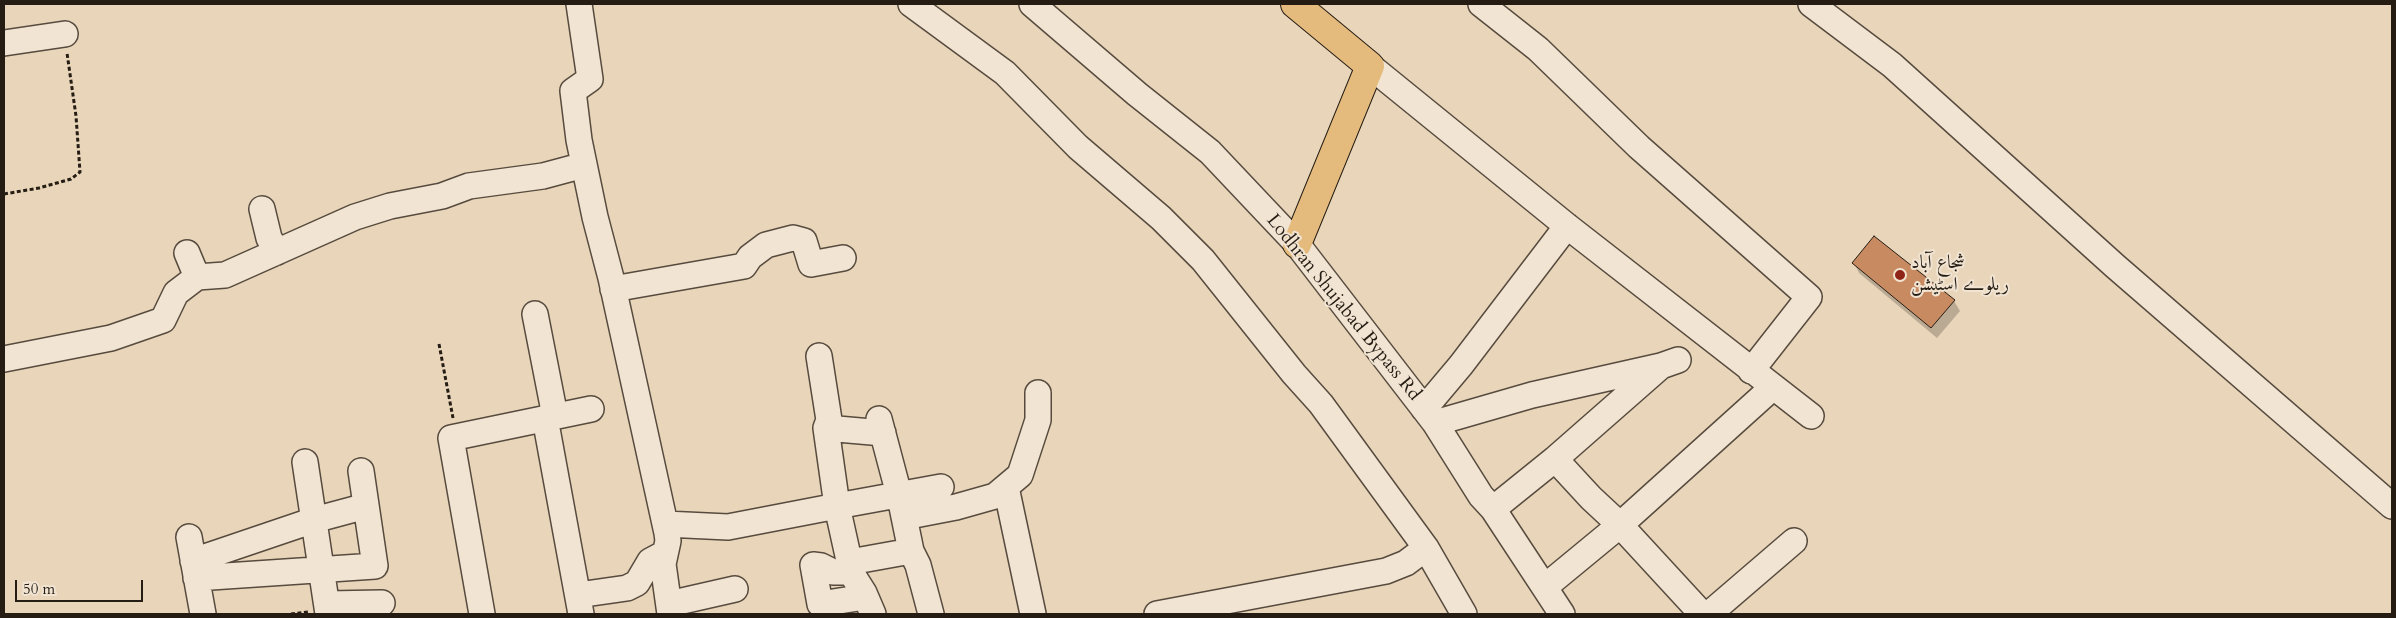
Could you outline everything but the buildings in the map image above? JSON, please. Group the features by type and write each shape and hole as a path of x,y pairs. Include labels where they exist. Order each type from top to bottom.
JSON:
{"main road":[{"path":"1295,4 1370,66 1297,244"}],"street":[{"path":"579,4 590,79 573,91 584,165 666,524 668,541 663,564 669,609 735,589"},
{"path":"911,4 1005,73 1078,147 1160,218 1203,260 1294,374 1321,404 1426,548 1464,614"},
{"name":"Lodhran Shujabad Bypass Rd","path":"1032,4 1137,94 1210,152 1297,244 1429,416 1481,496 1493,509 1546,586 1562,614"},
{"path":"1481,4 1538,49 1639,147 1810,297 1751,371"},
{"path":"1811,4 1892,65 2115,266 2392,506"},
{"path":"4,43 64,34"},
{"path":"1370,66 1567,226 1772,388 1811,416"},
{"path":"4,359 111,338 163,320 176,293 198,277 225,275 355,217 390,206 442,196 469,186 543,176 584,165"},
{"path":"262,209 269,238 277,252"},
{"path":"1429,416 1462,365 1567,226"},
{"path":"613,289 744,266 750,256 766,245 793,238 804,241 811,264 842,258"},
{"path":"187,253 198,277"},
{"path":"535,314 580,605 637,583 650,561 664,553"},
{"path":"819,356 829,420 826,428 837,506 851,567 869,605 821,609 812,565 821,566 833,572 851,567 911,551"},
{"path":"1429,416 1532,396 1670,363 1493,509"},
{"path":"1546,586 1620,525 1712,440 1728,430 1760,402 1772,388"},
{"path":"666,524 728,526 837,506 956,507 995,496 1020,475 1038,420 1038,393"},
{"path":"482,614 451,438 591,409"},
{"path":"826,428 881,426 902,507 911,551 918,565 931,614"},
{"path":"1555,459 1591,498 1620,525 1702,614"},
{"path":"305,462 327,609 383,609 361,471"},
{"path":"1006,486 1033,614"},
{"path":"902,507 941,487"},
{"path":"193,559 314,520 366,506"},
{"path":"1709,614 1794,541"},
{"path":"1157,614 1259,605 1386,571 1406,563 1426,548"},
{"path":"193,559 321,570 375,566"},
{"path":"193,559 203,614"}],"path":[{"path":"4,194 39,188 71,179 80,172 76,116 64,34"},
{"path":"439,344 454,424 451,438"}],"place":[{"name":"شجاع آباد ریلوے اسٹیشن","path":"1900,275"}]}
